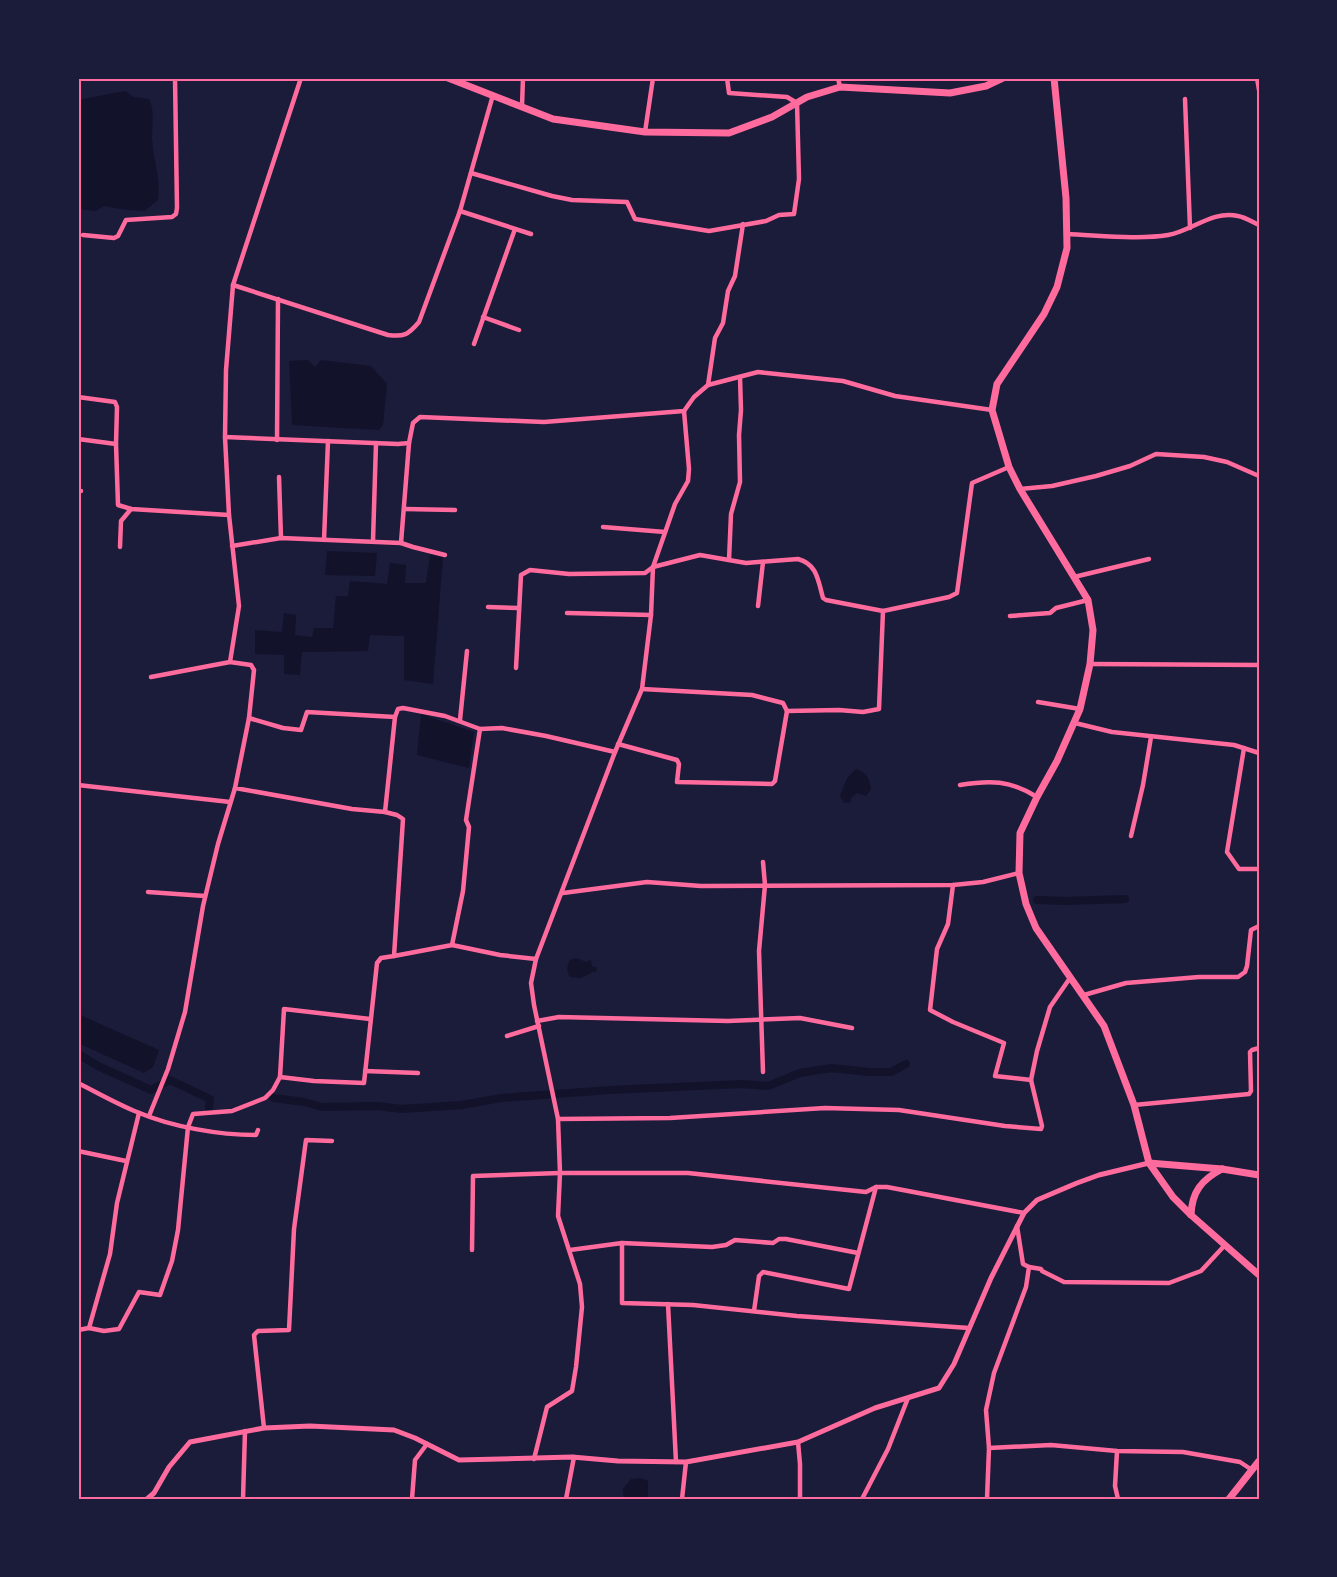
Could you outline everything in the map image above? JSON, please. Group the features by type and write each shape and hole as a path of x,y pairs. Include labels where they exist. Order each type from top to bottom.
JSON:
{"main road":[{"path":"450,78 552,119 645,132 729,133 772,117 807,97 840,87 950,93 986,86 1004,78"},
{"path":"1054,78 1066,198 1067,248 1057,287 1044,314 997,384 992,410 1009,467 1088,600 1093,630 1090,664 1075,723 1020,833 1019,873 1026,904 1036,928 1104,1026 1134,1105 1149,1163 1173,1197 1259,1275"},
{"path":"1149,1163 1222,1169 1259,1175"},
{"path":"1191,1215 1192,1200 1202,1184 1213,1173 1222,1169"},
{"path":"1229,1499 1259,1461"}],"street":[{"path":"83,235 114,238 118,236 126,220 172,217 176,214 175,78"},
{"path":"230,662 238,606 229,515 225,437 226,370 233,285 302,78"},
{"path":"522,106 523,78"},
{"path":"645,132 653,78"},
{"path":"471,173 562,198 627,202 635,219 709,231 766,221 779,215 794,214 799,179 797,103 787,97 729,93 727,78"},
{"path":"838,78 840,87"},
{"path":"1257,78 1259,90"},
{"path":"233,285 388,335 402,336 412,330 418,322 459,210 493,95"},
{"path":"1185,99 1190,228"},
{"path":"459,210 531,234"},
{"path":"1066,234 1167,235 1190,228 1207,219 1225,215 1239,216 1259,225"},
{"path":"708,385 715,338 723,323 728,291 735,276 743,225"},
{"path":"474,344 515,229"},
{"path":"278,299 278,440"},
{"path":"483,317 519,330"},
{"path":"534,1459 547,1407 572,1390 582,1307 580,1284 558,1216 560,1173 558,1119 531,982 536,959 618,744 642,689 651,615 653,567 675,504 688,481 684,411 694,397 708,385 759,372 843,381 895,396 992,410"},
{"path":"729,560 731,514 740,482 740,377"},
{"path":"78,397 116,404 118,506 131,509 229,515"},
{"path":"402,543 409,443 413,423 420,417 544,422 684,411"},
{"path":"225,437 409,443"},
{"path":"78,439 116,444"},
{"path":"324,540 328,441"},
{"path":"373,541 376,443"},
{"path":"1020,489 1052,486 1096,476 1130,466 1156,454 1204,457 1227,462 1259,476"},
{"path":"516,668 521,575 530,570 569,574 645,573 653,567 700,555 746,563 798,559 812,566 823,598 826,600 884,610 949,597 957,593 972,483 1009,467"},
{"path":"279,477 281,538"},
{"path":"120,547 121,521 131,509"},
{"path":"405,509 455,510"},
{"path":"603,527 664,532"},
{"path":"232,546 281,538 373,541 402,543 445,555"},
{"path":"1074,577 1149,559"},
{"path":"758,606 763,562"},
{"path":"1010,616 1050,613 1056,608 1088,600"},
{"path":"488,607 519,608"},
{"path":"787,711 863,712 879,709 884,610"},
{"path":"567,613 651,615"},
{"path":"459,720 466,651"},
{"path":"149,1116 168,1069 185,1012 205,896 235,788 249,718 254,670 251,665 230,662 151,677"},
{"path":"1090,664 1259,665"},
{"path":"618,744 677,760 679,764 677,782 772,784 775,781 787,711 783,703 752,695 642,689"},
{"path":"1038,702 1080,709"},
{"path":"385,812 395,717 398,709 403,708 459,720 480,729 502,728 615,752"},
{"path":"249,718 283,728 301,730 307,712 395,717"},
{"path":"1075,723 1112,732 1234,745 1259,753"},
{"path":"452,945 463,891 469,827 466,820 480,729"},
{"path":"1131,836 1151,737"},
{"path":"1244,748 1227,852 1239,869 1259,869"},
{"path":"960,785 984,781 997,782 1021,787 1036,797"},
{"path":"78,785 230,802"},
{"path":"235,788 352,809 385,812 403,819 394,956"},
{"path":"763,862 765,885 759,951 763,1072"},
{"path":"563,893 647,882 701,885 953,885 983,882 1019,873"},
{"path":"953,885 948,924 937,949 930,1010 1004,1043 995,1076 1031,1080"},
{"path":"148,892 205,896"},
{"path":"1084,995 1126,983 1199,977 1238,977 1245,972 1247,966 1251,930 1259,926"},
{"path":"280,1077 364,1083 377,963 381,958 452,945 500,955 536,959"},
{"path":"558,1119 670,1118 825,1108 899,1110 1041,1129 1031,1080 1050,1007 1070,978"},
{"path":"78,1330 119,1329 140,1292 160,1295 172,1261 178,1230 188,1127 193,1114 232,1111 265,1098 273,1090 280,1077 284,1009 370,1019"},
{"path":"507,1036 559,1017 760,1020 800,1018 852,1028"},
{"path":"1134,1105 1249,1094 1251,1091 1250,1052 1259,1048"},
{"path":"365,1071 418,1073"},
{"path":"78,1083 139,1113 188,1127 230,1135 256,1135 258,1130"},
{"path":"89,1328 110,1254 117,1203 139,1113"},
{"path":"264,1428 254,1335 258,1331 289,1330 294,1229 306,1140 332,1142"},
{"path":"78,1151 126,1161"},
{"path":"147,1499 154,1493 169,1467 190,1442 264,1428 310,1426 394,1430 459,1460 574,1457 618,1461 686,1462 798,1442 875,1408 939,1388 954,1365 991,1278 1017,1226 1037,1200 1077,1183 1149,1163"},
{"path":"472,1250 473,1176 688,1173 867,1191 876,1187 887,1187 1024,1214"},
{"path":"754,1311 760,1273 849,1289 876,1187"},
{"path":"1017,1226 1023,1264 1041,1269 1064,1282 1169,1283 1201,1271 1225,1245"},
{"path":"570,1250 622,1243 712,1247 726,1245 735,1240 773,1243 779,1239 786,1239 858,1253"},
{"path":"622,1243 621,1302 969,1328"},
{"path":"987,1499 986,1410 992,1383 1026,1287 1029,1267"},
{"path":"668,1304 676,1462"},
{"path":"862,1499 888,1449 908,1398"},
{"path":"243,1499 245,1431"},
{"path":"798,1442 800,1499"},
{"path":"412,1499 415,1460 428,1444"},
{"path":"988,1448 1051,1445 1117,1451 1183,1452 1240,1462 1252,1470"},
{"path":"1117,1451 1115,1486 1118,1499"},
{"path":"566,1499 574,1457"},
{"path":"682,1499 686,1462"}],"shaded area":[{"path":"125,91 134,97 149,99 151,104 158,200 145,211 104,206 96,211 78,209 78,100"},
{"path":"308,360 315,367 321,360 371,366 387,384 383,425 379,430 292,425 289,361"},
{"path":"327,551 377,553 375,576 325,575"},
{"path":"430,555 443,557 433,684 404,680 404,636 370,635 368,651 302,652 300,675 284,674 284,655 255,654 255,630 282,632 284,613 296,615 295,635 312,637 314,628 333,628 336,596 348,596 350,581 387,584 390,563 406,565 405,583 426,583"},
{"path":"421,714 474,732 469,768 417,755"},
{"path":"856,769 867,776 871,789 866,796 857,793 851,798 851,802 844,803 840,796 847,778"},
{"path":"576,958 586,962 591,960 592,966 597,968 596,972 581,978 570,977 567,971 568,964 570,960"},
{"path":"78,1014 159,1050 153,1067 144,1073 78,1043"},
{"path":"640,1478 648,1481 648,1499 624,1499 623,1489 631,1479"}],"waterway":[{"path":"1037,900 1125,899"},
{"path":"78,1054 98,1066 151,1090 170,1080 210,1099 209,1107"},
{"path":"274,1098 322,1107 378,1106 401,1109 462,1105 501,1098 610,1090 742,1084 768,1086 800,1073 831,1068 891,1072 906,1064"}]}
